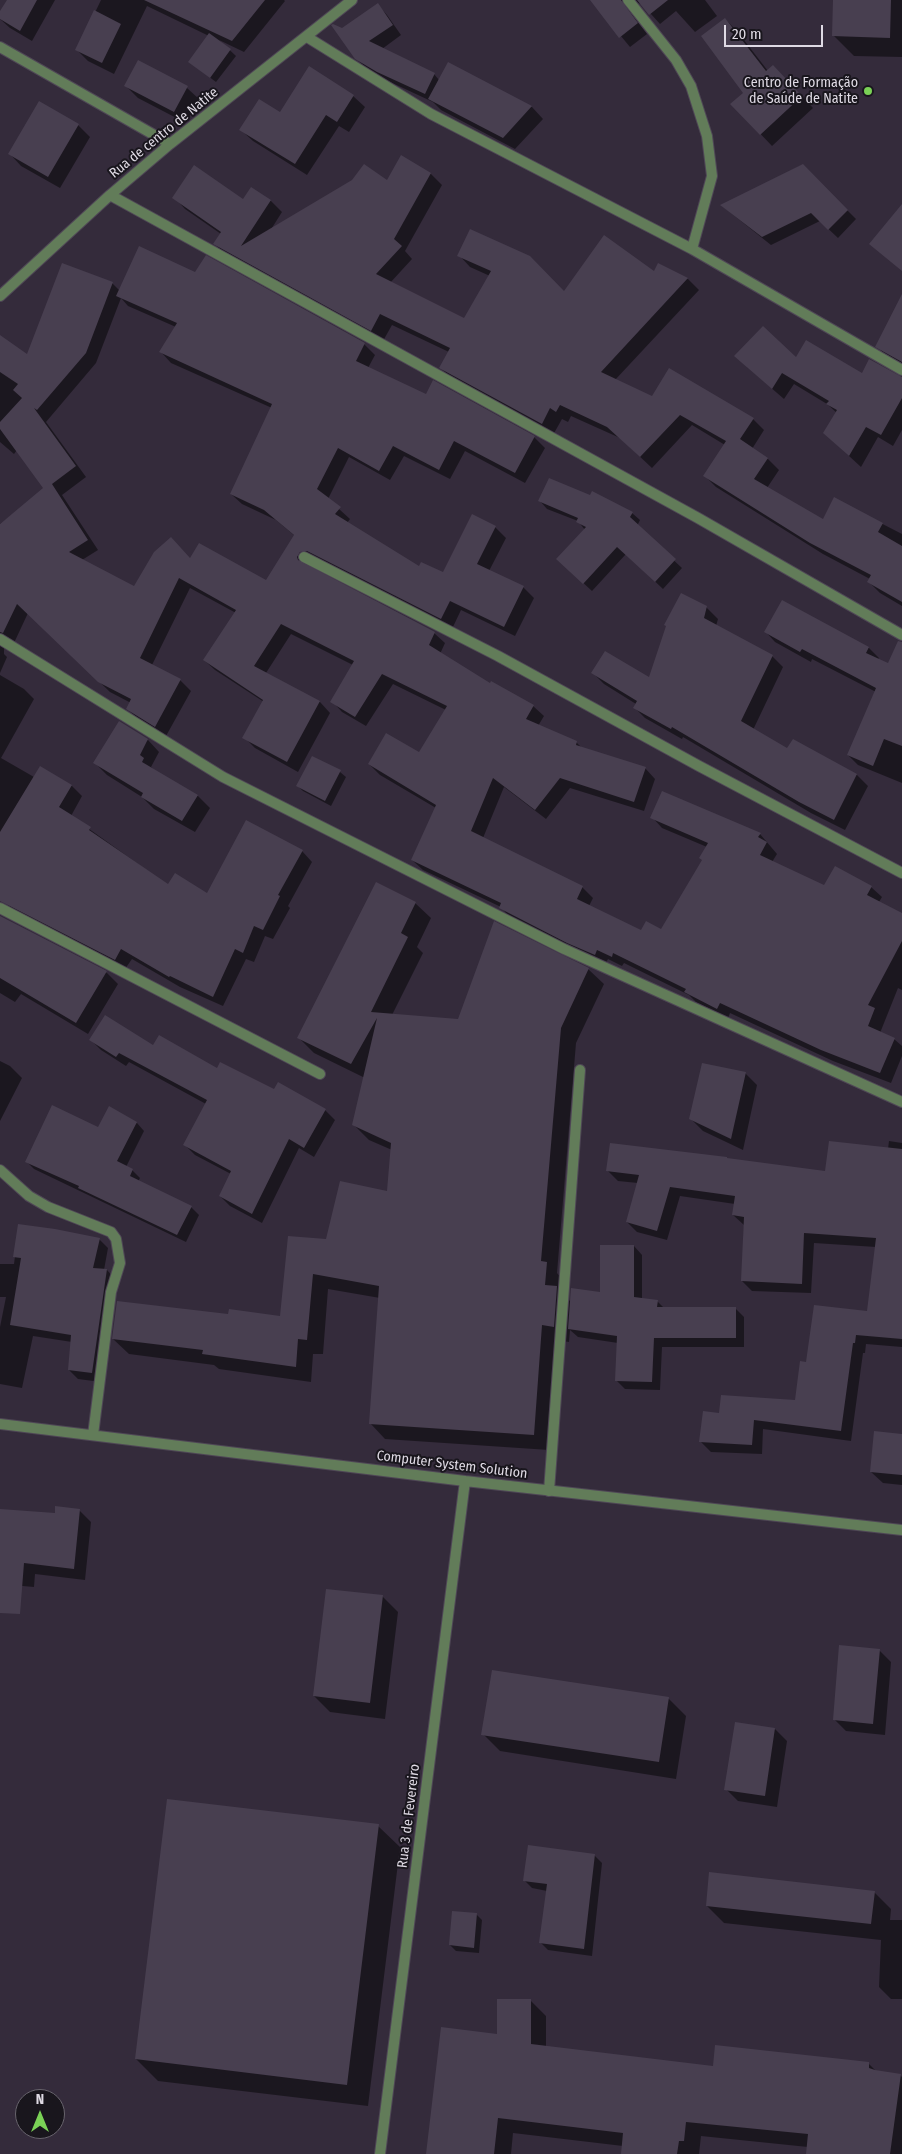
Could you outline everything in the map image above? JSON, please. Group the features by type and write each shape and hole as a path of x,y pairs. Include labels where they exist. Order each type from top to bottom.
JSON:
{"street":[{"path":"628,0 676,60 691,86 707,136 712,176 692,249"},
{"name":"Rua de centro de Natite","path":"0,296 110,195 170,144 308,37 345,2"},
{"path":"308,37 431,114 692,249 902,370"},
{"path":"0,47 170,144"},
{"path":"110,195 698,518 902,635"},
{"path":"304,557 498,656 733,784 902,873"},
{"path":"0,639 223,776 564,949 902,1102"},
{"path":"0,908 320,1074"},
{"path":"549,1491 580,1070"},
{"path":"0,1170 29,1196 48,1207 111,1232 116,1239 120,1263 111,1292 93,1435"},
{"name":"Computer System Solution","path":"0,1424 549,1491 902,1530"},
{"name":"Rua 3 de Fevereiro","path":"380,2154 465,1481"}],"building":[{"path":"7,0 37,0 20,31 0,19 0,11"},
{"path":"144,0 265,0 232,41"},
{"path":"590,0 621,0 638,23 619,38"},
{"path":"637,0 668,0 649,15"},
{"path":"833,0 891,0 890,38 832,36"},
{"path":"378,3 393,25 369,41 435,73 425,94 377,72 355,59 331,25 342,28"},
{"path":"94,10 121,24 102,63 75,50"},
{"path":"725,18 766,71 773,65 802,96 760,135 730,104 743,93 701,36"},
{"path":"209,33 231,49 210,78 188,62"},
{"path":"138,60 188,86 174,112 124,86"},
{"path":"448,62 532,106 503,138 428,99"},
{"path":"309,66 354,95 337,122 326,115 295,164 239,130 259,99 280,112"},
{"path":"39,101 79,124 48,177 8,154"},
{"path":"401,155 431,173 394,239 402,246 376,274 464,318 491,271 457,256 470,229 530,256 564,291 604,235 654,271 658,263 688,278 601,372 652,396 669,368 754,418 740,439 768,458 754,479 823,519 834,497 883,523 878,532 902,546 902,602 867,582 871,575 810,543 703,476 726,441 680,415 640,457 607,427 560,405 556,412 550,408 542,424 439,368 450,348 380,314 371,331 213,244 221,232 172,198 194,165 243,199 251,187 271,200 241,246 352,180 364,164 387,180"},
{"path":"803,164 848,210 828,230 811,213 762,237 720,205"},
{"path":"902,204 902,271 869,244"},
{"path":"139,246 195,272 206,255 365,343 356,361 426,394 433,380 535,436 515,473 454,441 439,470 393,446 379,471 338,448 317,489 341,507 335,514 419,566 421,562 443,572 472,514 496,526 477,564 524,586 504,627 450,601 441,619 307,551 300,552 297,557 298,560 435,632 429,645 490,683 491,681 534,705 526,719 577,741 576,745 646,767 634,802 560,778 535,810 493,778 471,831 583,886 577,899 641,930 646,921 661,929 702,860 699,858 708,843 650,818 662,791 761,833 758,837 767,842 760,855 824,885 835,866 872,886 867,895 902,913 902,941 868,1005 875,1008 868,1026 895,1038 880,1073 821,1050 720,1003 717,1009 684,992 686,989 613,953 612,957 597,950 595,955 567,943 499,908 501,903 411,860 436,805 368,764 386,733 419,752 447,706 382,674 355,717 330,702 354,661 281,624 254,666 320,701 287,762 242,738 263,700 203,660 236,610 179,578 140,658 181,679 155,727 126,709 131,699 98,682 17,604 3,633 0,632 0,524 43,488 0,429 0,422 22,398 13,390 18,384 0,372 0,335 27,354 62,263 113,282 86,353 37,410 34,408 76,466 52,484 88,540 69,552 134,586 154,552 171,537 190,558 199,543 266,580 294,535 264,510 230,494 272,404 159,352 177,323 116,296"},
{"path":"902,294 902,362 875,347"},
{"path":"763,326 796,357 806,340 862,373 869,359 902,377 902,398 881,435 866,427 849,456 823,433 837,410 826,404 829,401 782,373 772,389 734,356"},
{"path":"549,478 590,495 592,491 633,512 630,517 676,559 655,582 617,547 583,584 556,559 586,527 576,522 578,518 538,501"},
{"path":"681,593 707,606 704,618 773,655 741,721 787,748 793,739 857,774 834,820 799,802 672,727 671,729 633,708 637,701 591,673 605,651 649,677 666,626 664,625"},
{"path":"782,600 869,647 866,653 888,663 898,641 902,642 902,746 884,739 873,766 847,755 876,688 802,649 800,652 764,632"},
{"path":"119,721 148,739 140,755 144,758 142,762 198,795 182,821 141,797 143,793 93,763"},
{"path":"312,756 341,770 325,801 296,786"},
{"path":"40,766 72,785 59,807 91,827 89,830 168,884 175,873 207,893 246,820 303,850 278,895 280,896 263,930 254,926 243,953 235,949 213,997 169,977 121,949 115,960 0,901 0,832"},
{"path":"376,882 416,902 401,933 408,937 371,1012 458,1019 494,921 589,968 561,1028 541,1261 547,1262 545,1285 557,1286 554,1327 542,1325 534,1435 369,1424 379,1286 313,1274 307,1340 298,1339 296,1367 202,1354 203,1350 112,1339 117,1301 228,1314 229,1309 280,1316 288,1236 326,1239 340,1181 387,1191 391,1143 352,1125 377,1018 351,1064 297,1038"},
{"path":"0,916 107,971 76,1023 0,978"},
{"path":"105,1015 153,1045 159,1035 217,1068 220,1062 274,1089 278,1082 326,1109 304,1148 289,1139 252,1214 219,1196 231,1171 183,1145 207,1100 119,1053 116,1057 89,1040"},
{"path":"702,1063 746,1072 731,1139 689,1119"},
{"path":"52,1105 98,1127 109,1106 137,1122 117,1161 133,1169 130,1176 192,1206 177,1235 78,1188 79,1186 25,1162"},
{"path":"829,1141 902,1149 902,1339 856,1335 855,1343 853,1343 841,1431 754,1420 752,1445 699,1442 703,1411 719,1413 721,1395 795,1400 800,1361 806,1362 814,1305 867,1311 876,1238 804,1233 802,1284 741,1281 744,1217 732,1215 735,1196 670,1187 657,1231 626,1222 639,1175 606,1171 610,1143 825,1171"},
{"path":"18,1224 100,1238 93,1268 107,1269 92,1373 68,1370 71,1335 10,1325 21,1258 13,1257"},
{"path":"600,1245 634,1245 634,1297 658,1300 657,1307 736,1307 736,1338 654,1338 652,1382 615,1381 617,1336 568,1329 571,1288 600,1292"},
{"path":"874,1431 902,1434 902,1475 870,1472"},
{"path":"55,1506 80,1509 74,1569 24,1563 20,1614 0,1613 0,1509 55,1513"},
{"path":"326,1589 383,1595 370,1703 313,1696"},
{"path":"839,1645 880,1649 873,1724 833,1720"},
{"path":"492,1670 669,1697 659,1762 481,1735"},
{"path":"735,1722 775,1728 765,1796 724,1790"},
{"path":"167,1799 379,1824 347,2085 135,2059"},
{"path":"528,1845 595,1854 584,1949 539,1943 547,1884 523,1881"},
{"path":"709,1872 875,1891 871,1924 706,1906"},
{"path":"452,1911 477,1913 474,1948 449,1945"},
{"path":"497,1999 531,1999 531,2044 713,2066 715,2045 869,2062 869,2068 901,2074 890,2154 806,2154 808,2134 686,2122 684,2141 679,2141 677,2154 621,2154 623,2133 498,2118 494,2154 426,2154 441,2027 497,2034"}],"place":[{"name":"Centro de Formação de Saúde de Natite","path":"868,91"}]}
